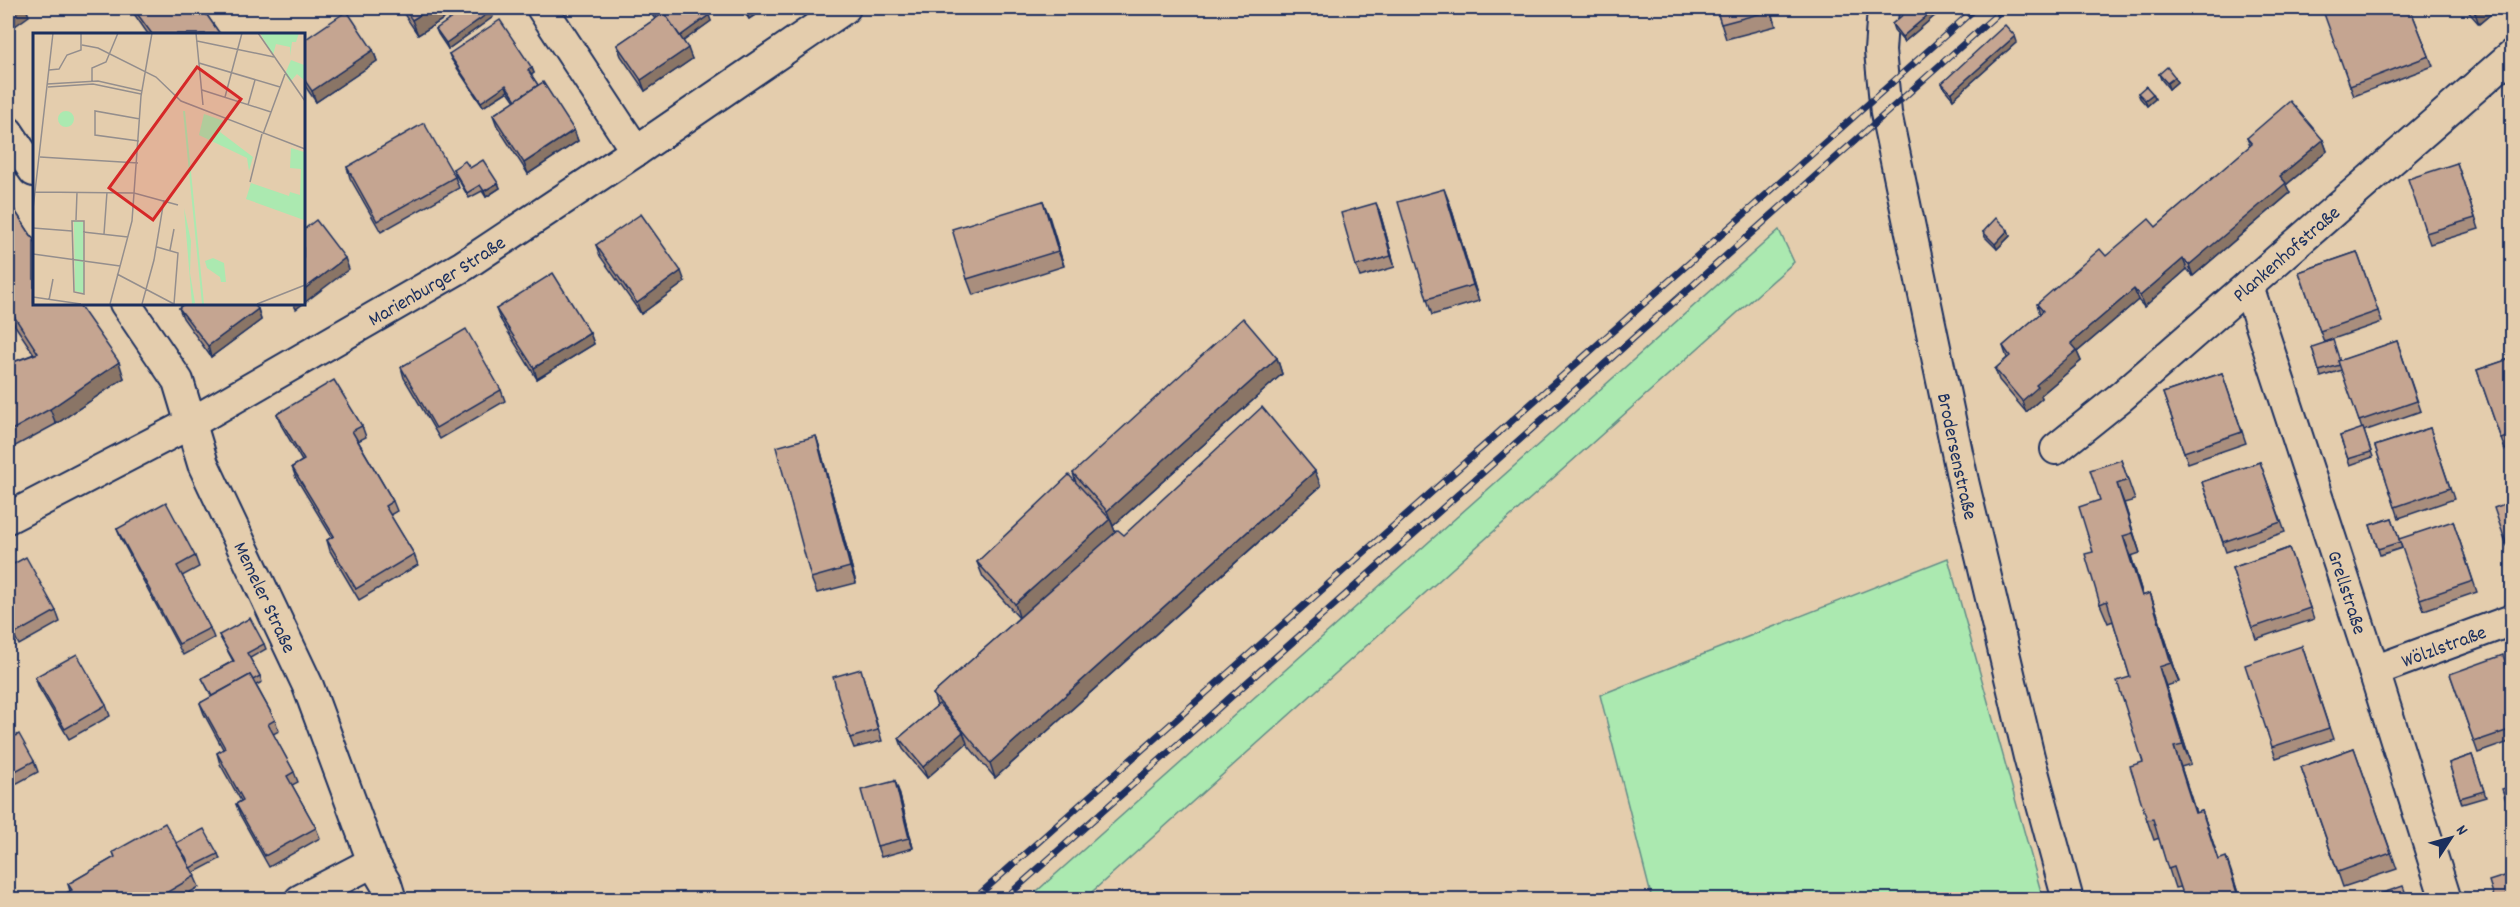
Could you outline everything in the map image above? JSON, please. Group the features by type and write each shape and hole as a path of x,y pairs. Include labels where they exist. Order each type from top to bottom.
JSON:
{"street":[{"path":"542,8 636,151"},
{"name":"Marienburger Straße","path":"8,518 191,423 463,266 845,8"},
{"name":"Brodersenstraße","path":"1882,8 1880,51 1886,113 1963,481 2029,757 2068,900"},
{"name":"Plankenhofstraße","path":"2056,449 2122,396 2512,55"},
{"path":"8,132 33,170"},
{"name":"Grellstraße","path":"2248,286 2446,900"},
{"name":"Memeler Straße","path":"126,304 178,381 203,464 308,686 373,862 387,884 391,900"},
{"name":"Wölzlstraße","path":"2374,671 2512,620"},
{"path":"300,900 373,862"}],"green space":[{"path":"1779,230 1794,262 1084,899 1028,899"},
{"path":"1948,558 2043,899 1652,899 1600,695"}],"building":[{"path":"8,8 21,8 8,18"},
{"path":"133,8 202,8 219,33 151,33"},
{"path":"404,8 431,8 412,20"},
{"path":"466,8 489,8 491,11 446,43 436,29"},
{"path":"649,8 704,8 709,15 680,36 664,13 657,18"},
{"path":"1716,8 1769,8 1770,11 1721,24"},
{"path":"1911,8 1936,8 1902,37 1892,24"},
{"path":"2322,8 2410,8 2429,56 2350,86"},
{"path":"2470,8 2481,8 2475,13"},
{"path":"347,11 373,50 312,91 304,79 304,40"},
{"path":"664,13 688,48 641,80 617,45"},
{"path":"500,20 532,68 528,70 538,85 516,100 506,85 481,102 449,54"},
{"path":"2005,25 2015,36 1951,93 1942,83"},
{"path":"2167,67 2175,77 2167,83 2159,74"},
{"path":"543,82 574,130 524,163 493,115"},
{"path":"2146,86 2153,94 2145,100 2138,93"},
{"path":"2512,91 2512,106 2508,93"},
{"path":"2290,101 2323,140 2280,176 2286,183 2189,265 2183,259 2140,296 2134,289 2071,343 2077,350 2036,385 2038,387 2022,401 1995,369 2010,356 2003,346 2043,311 2037,304 2100,249 2106,256 2149,219 2156,227 2252,144 2247,138"},
{"path":"424,123 455,177 377,221 347,167"},
{"path":"483,160 498,183 484,191 480,185 467,193 453,169 465,161 470,168"},
{"path":"2457,163 2475,218 2426,233 2408,179"},
{"path":"1444,189 1473,285 1427,299 1398,202"},
{"path":"8,200 33,238 33,304 79,304 119,362 50,409 8,432 8,364 38,353 8,307"},
{"path":"1043,201 1058,251 967,279 952,229"},
{"path":"1376,203 1391,256 1356,266 1341,213"},
{"path":"641,214 681,271 637,303 596,245"},
{"path":"1996,218 2008,230 1995,244 1983,232"},
{"path":"316,220 345,258 304,289 304,229"},
{"path":"2357,252 2378,311 2320,331 2299,272"},
{"path":"553,273 590,333 534,368 496,309"},
{"path":"184,304 254,304 258,309 208,346 179,308"},
{"path":"1243,318 1277,358 1107,511 1073,473"},
{"path":"466,329 501,390 436,428 401,367"},
{"path":"2333,340 2340,365 2319,371 2312,347"},
{"path":"2397,341 2417,401 2359,421 2338,361"},
{"path":"2512,358 2512,435 2501,439 2477,370"},
{"path":"2222,373 2242,432 2184,452 2163,393"},
{"path":"334,380 362,426 352,431 393,501 385,506 414,554 356,589 327,540 334,536 292,467 304,460 277,414"},
{"path":"1262,407 1315,471 990,763 933,694 1118,530 1124,535"},
{"path":"2363,428 2371,452 2348,459 2340,436"},
{"path":"2430,428 2450,488 2395,507 2375,446"},
{"path":"816,436 850,567 811,578 776,447"},
{"path":"2121,460 2128,480 2117,484 2133,533 2123,536 2142,596 2150,593 2171,663 2159,667 2183,745 2174,747 2195,813 2202,811 2218,860 2226,857 2239,900 2185,900 2174,867 2168,869 2153,819 2147,820 2130,766 2143,762 2117,681 2130,677 2107,601 2100,604 2085,554 2093,552 2079,507 2100,500 2090,470"},
{"path":"2260,462 2281,522 2223,542 2202,482"},
{"path":"1069,475 1110,519 1015,604 977,562"},
{"path":"2512,501 2512,560 2494,508"},
{"path":"166,502 195,556 177,566 210,628 179,644 117,529"},
{"path":"2392,518 2400,542 2378,549 2370,525"},
{"path":"2453,521 2473,581 2420,599 2399,539"},
{"path":"2289,548 2310,608 2252,628 2232,568"},
{"path":"26,557 56,611 15,634 8,620 8,567"},
{"path":"250,618 264,644 247,653 260,676 253,680 250,675 212,696 202,678 234,661 219,635"},
{"path":"2302,646 2329,728 2272,747 2245,665"},
{"path":"77,654 106,705 65,729 35,677"},
{"path":"2503,655 2512,683 2512,729 2474,742 2450,674"},
{"path":"861,669 878,730 850,738 833,677"},
{"path":"250,675 275,720 268,724 294,772 287,776 316,828 265,856 236,804 243,800 217,753 225,748 200,703"},
{"path":"939,704 963,732 923,767 899,738"},
{"path":"19,734 34,761 8,775 8,740"},
{"path":"2354,748 2391,853 2338,872 2301,767"},
{"path":"2472,755 2484,791 2460,798 2449,763"},
{"path":"895,781 909,838 877,846 861,790"},
{"path":"2512,786 2512,818 2502,789"},
{"path":"165,823 195,876 154,900 55,900 72,890 68,884 115,857 113,852"},
{"path":"204,829 218,854 190,868 186,857 176,843"},
{"path":"2511,874 2512,900 2495,900 2489,881"},
{"path":"2403,886 2408,900 2363,900"}],"railway":[{"path":"973,900 1976,8"},
{"path":"1003,900 2004,8"}]}
